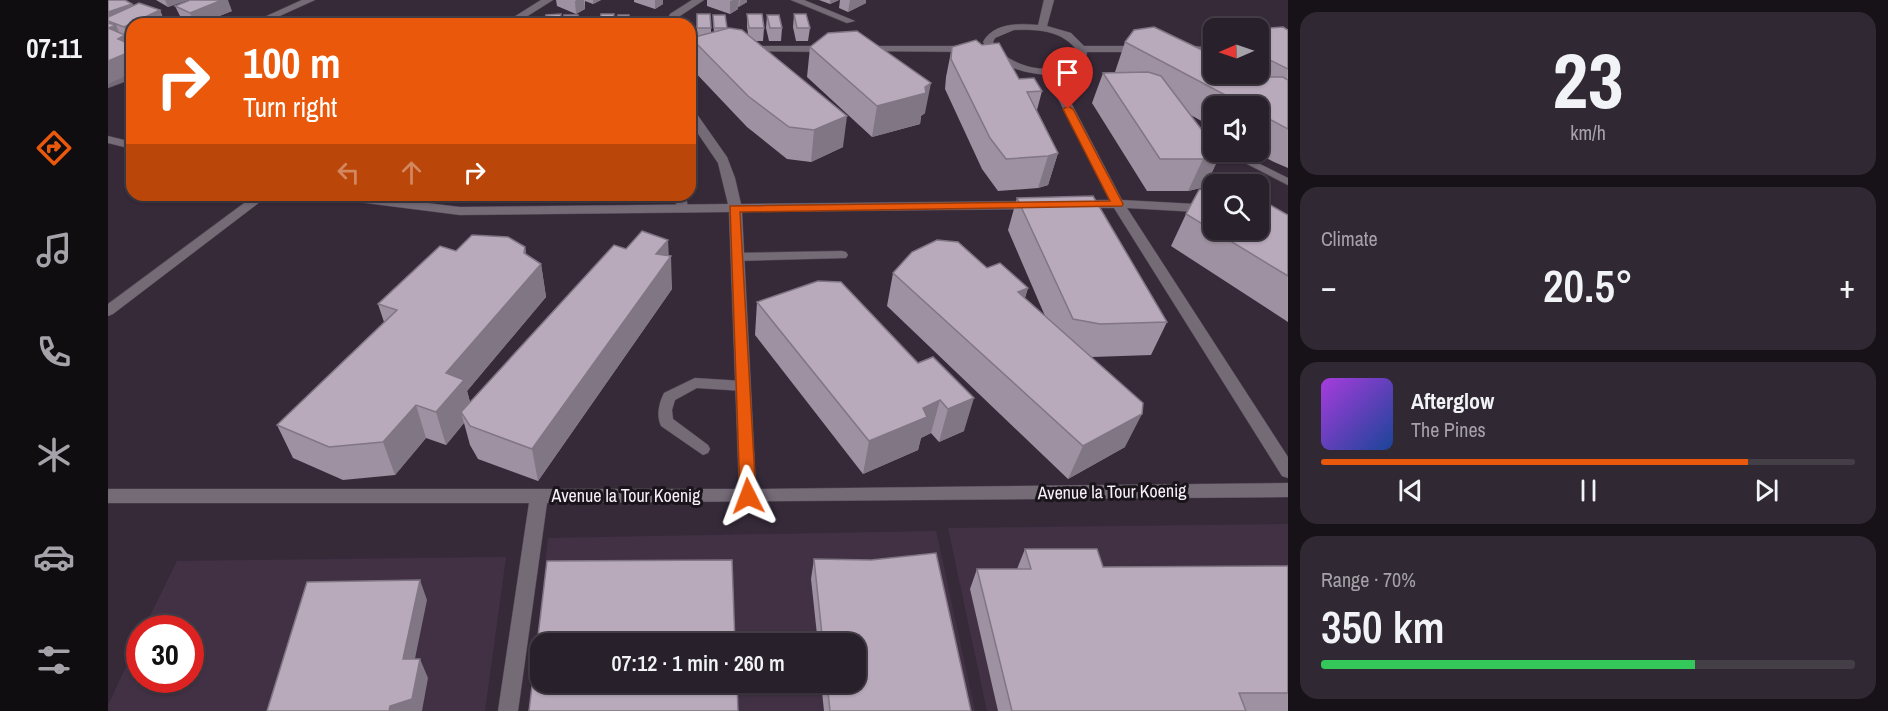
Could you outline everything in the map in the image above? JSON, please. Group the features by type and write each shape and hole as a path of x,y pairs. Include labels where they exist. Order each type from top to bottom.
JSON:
{"street":[{"path":"268,18 310,0"},
{"path":"518,18 548,0"},
{"path":"672,18 699,0"},
{"path":"796,0 850,21"},
{"path":"1042,28 1049,0"},
{"path":"1012,27 1042,28 1067,36 1082,49 1083,55 1080,61 1073,66 1049,71 1019,67 996,56 990,50 988,42 991,36 1000,30 1012,27"},
{"path":"738,48 834,49"},
{"path":"858,49 990,50"},
{"path":"1082,49 1154,49"},
{"path":"1178,49 1203,50"},
{"path":"1049,71 1118,204 1288,471"},
{"path":"108,85 126,78"},
{"path":"696,128 718,151 730,176 735,208 748,496"},
{"path":"108,139 126,144"},
{"path":"108,311 255,201"},
{"path":"381,201 460,211 1118,204 1203,208"},
{"name":"Avenue la Tour Koenig","path":"108,496 748,496 1288,490"},
{"path":"508,711 538,495"}],"lane":[{"path":"1249,162 1288,182"},
{"path":"681,201 682,209"},
{"path":"737,257 842,255"},
{"path":"703,449 666,422 665,410 669,397 695,383 743,386"}],"shaded area":[{"path":"1288,524 1288,711 987,711 948,528"},
{"path":"936,531 975,711 530,711 532,693 866,693 866,633 538,633 548,538"},
{"path":"506,557 485,711 108,711 108,705 126,667 126,693 204,693 204,615 150,615 177,561"}],"building":[{"path":"108,0 125,0 132,4 108,12"},
{"path":"190,0 222,0 190,13 175,6"},
{"path":"139,3 160,10 143,18 126,18 124,27 108,21 108,17"},
{"path":"561,14 560,18 545,18 546,15"},
{"path":"601,14 614,14 614,18 601,18"},
{"path":"697,14 710,14 711,28 697,28"},
{"path":"747,14 762,14 764,28 749,28"},
{"path":"794,14 806,14 810,28 797,28"},
{"path":"564,15 578,15 578,18 564,18"},
{"path":"618,15 629,15 629,18 618,18"},
{"path":"713,15 725,15 727,28 714,28"},
{"path":"767,15 779,15 782,28 770,28"},
{"path":"1154,27 1203,50 1203,83 1125,42 1134,30"},
{"path":"1283,27 1288,30 1288,69 1269,60 1269,28"},
{"path":"108,28 125,35 118,39 126,42 126,54 108,61"},
{"path":"729,28 742,30 847,116 814,130 789,127 748,96 696,43 696,37"},
{"path":"857,31 931,83 925,87 926,93 877,106 810,47 828,33"},
{"path":"976,40 982,45 999,43 1019,79 1034,78 1042,91 1027,92 1058,153 1048,156 1006,159 990,138 951,59 952,47"},
{"path":"1148,72 1161,76 1203,131 1203,159 1160,159 1103,73"},
{"path":"1269,76 1283,77 1288,80 1288,129 1269,119 1269,96 1227,96 1204,84 1269,84"},
{"path":"1203,188 1203,224 1186,214 1199,190"},
{"path":"1093,196 1167,322 1100,324 1073,319 1017,198"},
{"path":"1269,204 1288,215 1288,276 1229,240 1269,240"},
{"path":"642,231 668,240 656,254 671,256 532,449 470,426 461,412 614,245 626,249"},
{"path":"472,235 508,237 525,247 524,253 541,264 446,373 464,380 436,412 416,405 383,442 329,447 277,425 397,310 378,304 440,246 456,251"},
{"path":"937,240 958,242 987,268 1000,263 1028,288 1018,292 1143,403 1142,414 1083,446 893,273 912,252"},
{"path":"818,281 841,282 918,363 933,357 974,398 948,409 940,400 923,408 927,417 869,441 757,302"},
{"path":"1025,549 1097,549 1103,567 1288,566 1288,693 1239,693 1246,711 1012,711 977,569 1031,569"},
{"path":"936,553 971,711 830,711 828,693 866,693 866,633 822,633 814,559 871,560"},
{"path":"732,560 735,633 538,633 547,561"},
{"path":"420,580 403,659 420,659 412,699 390,706 389,711 267,711 307,582"},
{"path":"531,693 737,693 738,711 529,711"}],"route":[{"path":"748,496 735,208 1118,204 1068,109"}]}
